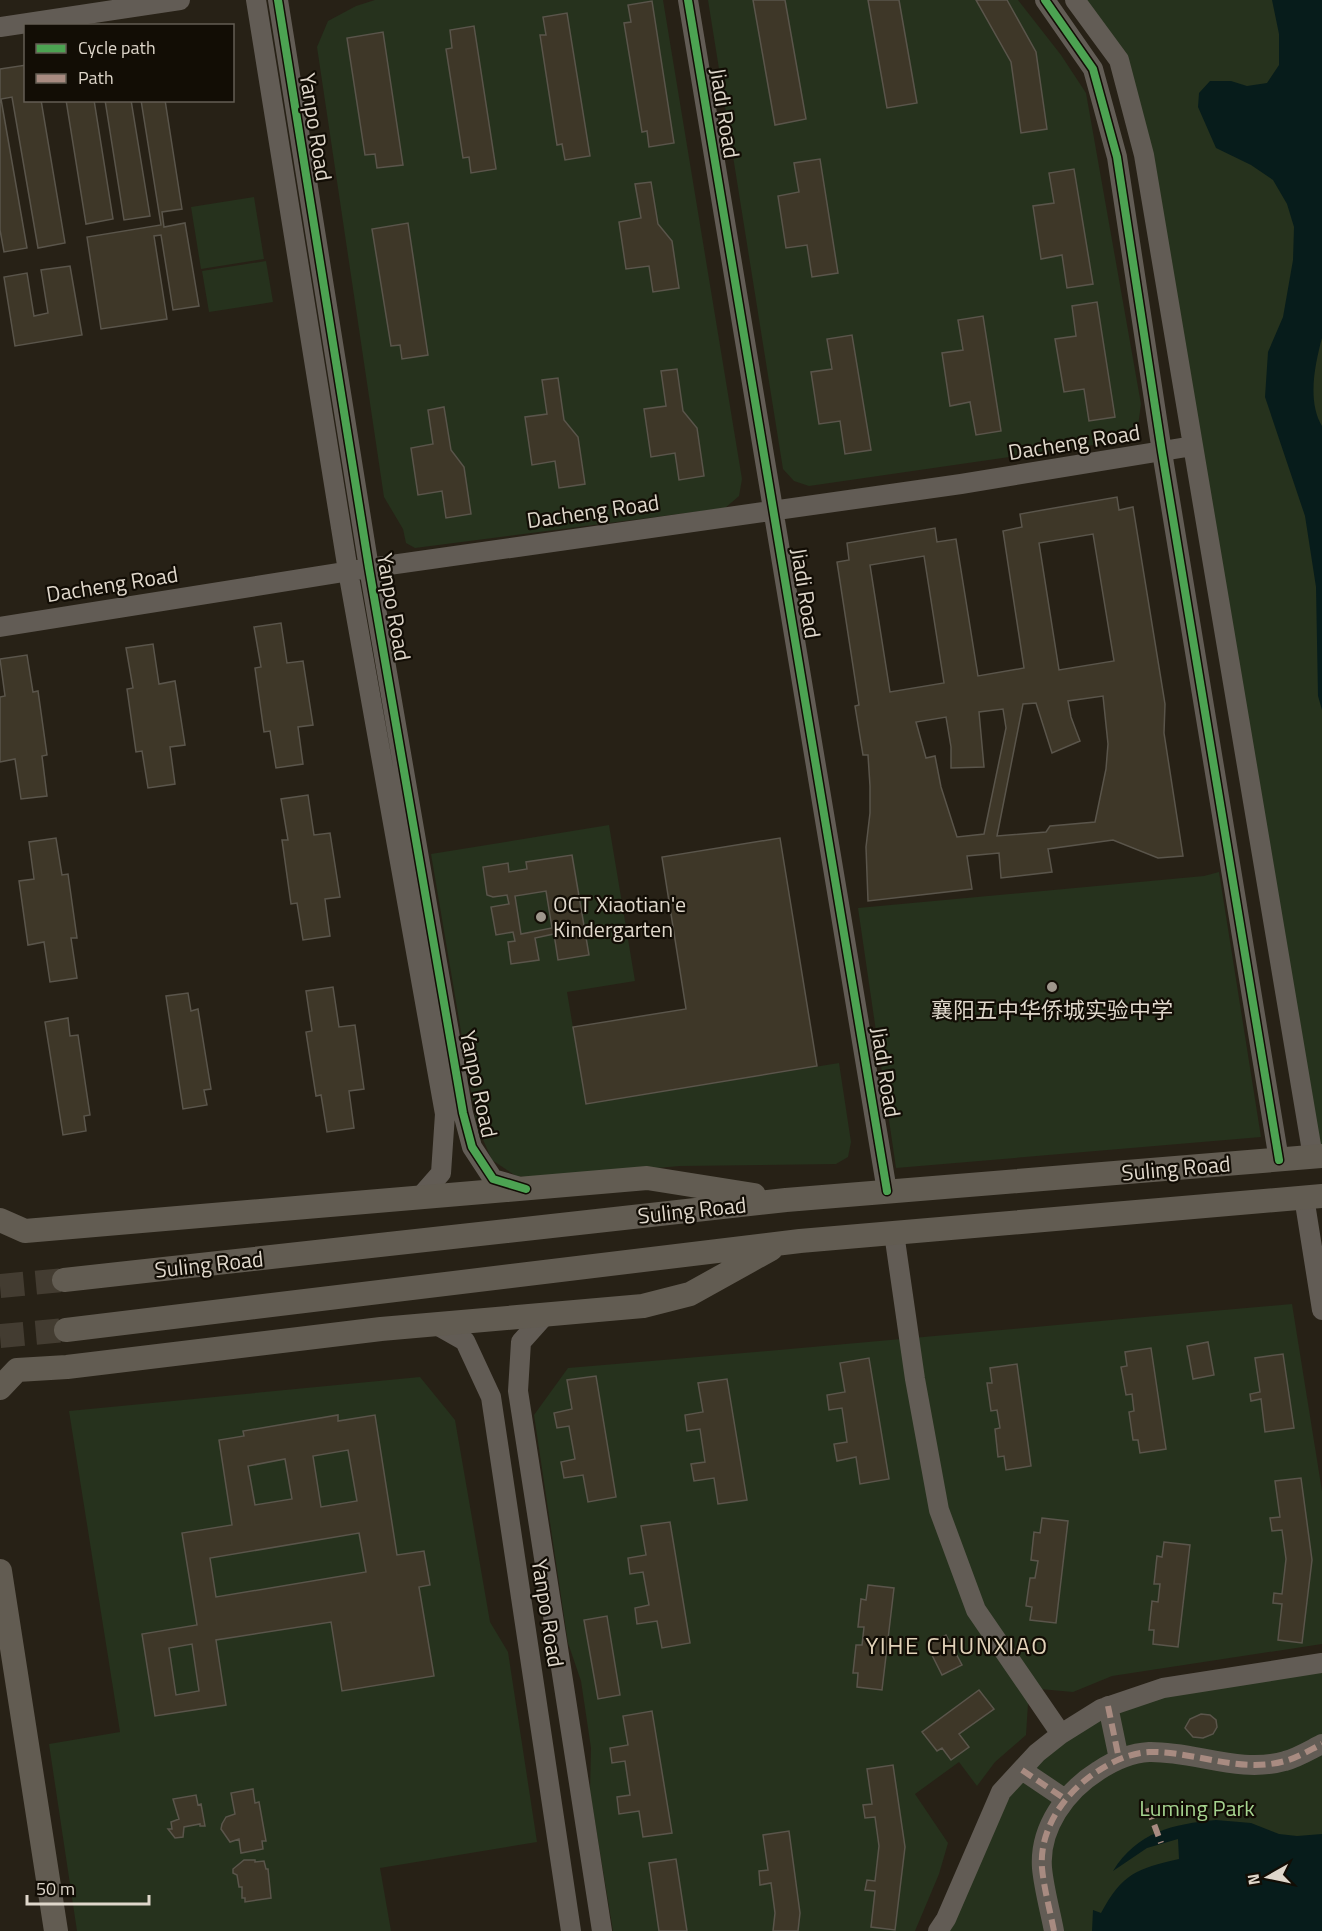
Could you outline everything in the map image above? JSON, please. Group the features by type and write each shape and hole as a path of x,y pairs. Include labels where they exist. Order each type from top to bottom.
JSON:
{"main road":[{"name":"Suling Road","path":"64,1280 786,1200 1317,1156"},
{"path":"0,1239 25,1231 647,1178 786,1200"},
{"name":"Suling Road","path":"66,1330 800,1241 1313,1196"},
{"path":"0,1220 25,1231"},
{"path":"0,1388 9,1364 67,1368 435,1324 643,1306 690,1294 776,1246 800,1241"},
{"path":"0,1570 56,1931"}],"street":[{"path":"0,27 180,0"},
{"name":"Yanpo Road","path":"255,0 348,571 445,1114 441,1173 420,1197"},
{"name":"Yanpo Road","path":"278,0 369,568 463,1113 472,1147 493,1179 526,1189"},
{"name":"Jiadi Road","path":"688,0 887,1191"},
{"path":"1045,0 1094,69 1117,157 1162,452 1279,1160"},
{"path":"1075,0 1119,60 1144,155 1317,1156"},
{"name":"Dacheng Road","path":"0,627 348,571 961,484 1193,446"},
{"path":"1313,1196 1322,1310"},
{"path":"894,1233 915,1379 939,1510 976,1610 1061,1734"},
{"name":"Yanpo Road","path":"546,1314 521,1342 518,1391 602,1931"},
{"name":"Yanpo Road","path":"435,1324 465,1341 491,1396 571,1931"},
{"path":"938,1931 946,1919 1001,1792 1037,1753 1061,1734 1101,1709 1163,1688 1322,1663"},
{"path":"1108,1706 1119,1759"},
{"path":"1054,1931 1041,1866 1046,1836 1056,1811 1086,1778 1119,1759 1146,1752 1173,1753 1228,1764 1265,1764 1286,1761 1322,1744"},
{"path":"1022,1770 1065,1799"}],"green space":[{"path":"375,0 663,0 742,479 739,496 725,508 415,548 406,543 403,529 384,497 317,47 328,21 356,6"},
{"path":"708,0 1018,0 1061,55 1086,93 1141,404 1138,426 1121,441 809,486 794,481 783,469"},
{"path":"1075,0 1322,0 1322,1156 1119,60"},
{"path":"254,197 264,259 201,269 191,207"},
{"path":"266,261 273,302 209,312 202,271"},
{"path":"609,825 635,981 567,992 586,1104 839,1063 851,1142 848,1157 836,1164 680,1166 537,1178 516,1176 492,1160 477,1126 431,854"},
{"path":"1219,872 1261,1137 896,1168 858,908 1204,876"},
{"path":"1292,1304 1322,1491 1322,1644 1112,1676 1073,1692 1029,1688 1026,1735 995,1762 977,1786 959,1762 915,1794 948,1843 939,1874 915,1931 613,1931 590,1792 591,1748 581,1681 568,1643 534,1415 568,1368"},
{"path":"420,1377 455,1420 490,1622 508,1652 537,1842 380,1868 391,1931 77,1931 49,1744 120,1732 69,1411"},
{"name":"Luming Park","path":"1322,1663 1322,1931 938,1931 1001,1792 1101,1709"}],"water":[{"path":"1272,0 1322,0 1322,338 1315,371 1314,394 1317,416 1322,426 1322,710 1318,696 1316,587 1305,516 1265,397 1268,352 1283,317 1293,260 1294,227 1287,204 1273,180 1251,165 1216,148 1198,107 1199,93 1210,81 1231,81 1247,86 1267,83 1279,65 1279,34"},
{"path":"1216,1820 1251,1823 1279,1834 1297,1836 1322,1834 1322,1931 1092,1931 1093,1910 1101,1913 1116,1889 1124,1881 1141,1870 1179,1859 1178,1839 1147,1848 1113,1871 1133,1847 1157,1832 1185,1824"}],"building":[{"path":"753,0 785,0 806,119 775,125"},
{"path":"868,0 899,0 917,103 887,108"},
{"path":"976,0 1007,0 1036,52 1047,129 1021,133 1011,62"},
{"path":"652,1 674,143 649,147 647,131 642,132 624,23 631,22 628,5"},
{"path":"567,13 590,156 565,160 562,144 557,145 540,35 546,35 543,17"},
{"path":"474,26 496,169 471,173 469,157 463,158 446,49 452,48 450,30"},
{"path":"383,32 403,165 377,168 375,154 365,155 347,38"},
{"path":"24,65 24,102 41,102 65,243 38,248 12,97 1,99 27,248 4,252 0,230 0,69"},
{"path":"66,102 94,102 113,219 86,224"},
{"path":"105,102 131,102 150,216 124,220"},
{"path":"141,102 165,102 182,209 162,212 164,227 185,223 199,306 173,310 161,235 154,236 167,319 101,329 87,237 161,225"},
{"path":"820,159 838,273 812,277 807,245 786,248 778,196 799,192 794,163"},
{"path":"1074,169 1093,284 1067,288 1062,255 1041,259 1033,206 1054,203 1049,173"},
{"path":"651,182 658,224 672,241 679,288 653,292 649,266 626,269 619,222 641,218 635,184"},
{"path":"408,223 428,355 402,359 400,345 391,346 372,229"},
{"path":"70,266 82,335 15,346 4,277 27,273 34,316 48,313 41,270"},
{"path":"1097,302 1115,417 1089,421 1084,389 1064,392 1055,339 1076,336 1072,306"},
{"path":"983,316 1001,431 976,435 970,402 950,406 942,353 963,350 958,320"},
{"path":"852,335 871,450 845,454 840,421 819,424 811,372 832,369 827,339"},
{"path":"677,369 683,411 697,428 704,476 679,480 675,453 651,457 644,409 666,406 661,371"},
{"path":"558,378 564,420 578,437 585,484 559,488 555,461 532,465 525,417 547,414 542,380"},
{"path":"444,407 451,450 464,467 471,514 446,518 442,491 418,495 411,448 433,444 428,410"},
{"path":"1117,497 1119,510 1133,507 1165,704 1164,733 1183,856 1158,858 1113,840 1048,849 1052,872 1001,878 999,853 967,856 972,889 868,901 866,847 870,786 868,755 863,755 855,706 859,705 837,562 849,560 847,543 935,528 937,542 956,539 978,676 1024,668 1003,531 1022,527 1020,514","holes":["1093,534 1114,661 1059,670 1039,543","924,556 944,683 890,692 870,565","1103,696 1108,744 1106,769 1095,822 1050,826 1046,832 997,836 1023,704 1036,703 1052,753 1080,741 1068,701","1003,709 1006,728 984,834 957,837 941,787 935,756 926,758 916,722 946,717 951,747 951,768 984,767 979,712"]},
{"path":"281,623 287,663 303,661 313,725 298,727 303,764 276,768 270,731 264,732 255,668 261,667 254,627"},
{"path":"153,644 159,684 175,681 185,745 170,747 175,784 148,788 142,751 136,752 127,689 133,688 126,648"},
{"path":"27,655 33,692 38,691 47,755 42,756 47,796 21,799 15,759 0,762 0,697 5,696 0,659"},
{"path":"308,795 314,835 330,833 340,897 325,899 330,936 303,940 297,903 291,904 282,840 288,840 281,799"},
{"path":"56,838 62,875 68,874 77,938 71,938 77,978 50,982 44,942 28,945 19,881 34,879 29,842"},
{"path":"780,838 817,1066 586,1104 573,1027 686,1009 662,857"},
{"path":"572,855 589,955 558,960 554,934 535,938 539,960 511,964 508,942 515,941 513,932 496,935 491,907 509,904 507,895 493,897 487,895 483,867 508,863 509,872 527,869 526,862","holes":["546,891 552,928 521,934 515,896"]},
{"path":"333,987 339,1027 355,1025 364,1089 349,1091 354,1128 327,1132 321,1095 316,1096 306,1032 312,1031 306,991"},
{"path":"188,993 191,1011 198,1009 211,1089 204,1090 207,1105 183,1109 166,996"},
{"path":"68,1018 70,1036 78,1035 90,1115 84,1116 86,1131 63,1135 45,1022"},
{"path":"1208,1342 1214,1375 1193,1379 1187,1346"},
{"path":"1151,1348 1166,1449 1140,1453 1138,1440 1133,1440 1129,1412 1134,1411 1132,1394 1126,1395 1121,1367 1127,1366 1125,1352"},
{"path":"1283,1354 1294,1428 1265,1432 1261,1399 1251,1401 1250,1394 1260,1392 1255,1358"},
{"path":"869,1358 889,1479 860,1484 856,1457 837,1461 834,1444 847,1442 842,1408 829,1410 827,1395 845,1392 840,1363"},
{"path":"1017,1364 1031,1466 1006,1470 1004,1456 998,1457 995,1429 1000,1428 997,1410 991,1411 987,1383 992,1383 990,1368"},
{"path":"596,1376 616,1497 588,1502 583,1475 564,1478 561,1462 575,1459 569,1426 557,1428 554,1413 572,1409 567,1380"},
{"path":"727,1379 747,1500 718,1504 714,1478 694,1481 691,1464 705,1462 700,1429 687,1431 685,1415 703,1412 698,1383"},
{"path":"338,1415 338,1421 375,1415 397,1555 424,1551 430,1585 419,1587 434,1676 342,1691 331,1622 216,1640 226,1705 155,1716 142,1634 197,1625 182,1533 232,1525 219,1440 244,1436 243,1431","holes":["348,1450 357,1501 321,1507 313,1456","285,1459 292,1499 255,1505 248,1466","359,1533 366,1572 216,1597 210,1558","192,1644 199,1691 176,1695 169,1648"]},
{"path":"1301,1478 1312,1560 1302,1643 1278,1640 1282,1604 1273,1603 1274,1593 1282,1594 1286,1559 1282,1530 1272,1531 1270,1518 1280,1517 1275,1481"},
{"path":"1042,1518 1068,1521 1056,1623 1030,1620 1032,1607 1026,1606 1030,1578 1035,1578 1038,1561 1031,1560 1034,1532 1040,1533"},
{"path":"670,1522 690,1643 662,1648 657,1621 637,1624 635,1608 649,1605 643,1572 630,1574 628,1558 646,1555 641,1526"},
{"path":"1164,1542 1190,1545 1178,1647 1153,1644 1154,1630 1149,1630 1152,1601 1158,1602 1160,1584 1154,1584 1157,1556 1162,1557"},
{"path":"868,1585 894,1588 882,1690 857,1687 858,1673 853,1673 856,1645 862,1645 864,1627 858,1627 861,1599 866,1600"},
{"path":"607,1616 620,1695 598,1699 584,1620"},
{"path":"946,1635 962,1665 942,1675 927,1645"},
{"path":"979,1690 994,1709 959,1734 969,1747 951,1760 942,1748 937,1751 922,1732"},
{"path":"652,1711 672,1833 643,1837 639,1811 619,1814 617,1797 630,1795 625,1761 612,1763 610,1748 628,1745 623,1716"},
{"path":"1201,1714 1210,1715 1216,1720 1217,1727 1213,1734 1203,1738 1193,1737 1185,1728 1190,1719"},
{"path":"893,1765 905,1847 895,1930 871,1927 875,1891 865,1890 867,1880 875,1881 879,1846 875,1817 865,1818 863,1805 872,1804 867,1769"},
{"path":"253,1789 255,1803 259,1802 266,1841 262,1841 263,1849 241,1853 239,1839 230,1842 221,1829 226,1817 235,1814 231,1793"},
{"path":"196,1795 198,1805 201,1804 205,1826 200,1826 200,1824 184,1827 183,1837 175,1838 168,1829 172,1829 171,1822 179,1819 173,1799"},
{"path":"789,1831 800,1913 798,1931 773,1931 775,1913 771,1883 760,1885 759,1871 768,1870 763,1835"},
{"path":"676,1859 687,1931 659,1931 649,1863"},
{"path":"244,1860 264,1861 268,1869 271,1898 245,1902 245,1898 242,1898 242,1887 239,1887 237,1875 233,1873 233,1869"}],"tunnel":[{"path":"0,1286 64,1280"},
{"path":"0,1336 66,1330"}],"marked path":[{"path":"1108,1706 1119,1759"},
{"path":"1054,1931 1042,1868 1042,1853 1050,1825 1057,1812 1065,1800 1086,1779 1122,1758 1149,1752 1251,1765 1290,1760 1322,1744"},
{"path":"1022,1770 1065,1799"},
{"path":"1148,1808 1161,1843"}],"cycle path":[{"path":"278,0 369,568 463,1113 472,1147 493,1179 526,1189"},
{"path":"688,0 887,1191"},
{"path":"1045,0 1093,69 1117,157 1162,452 1279,1160"}],"place":[{"name":"OCT Xiaotian'e Kindergarten","path":"541,917"},
{"name":"襄阳五中华侨城实验中学","path":"1052,987"}],"district":[{"name":"YIHE CHUNXIAO","path":"957,1645"}]}
